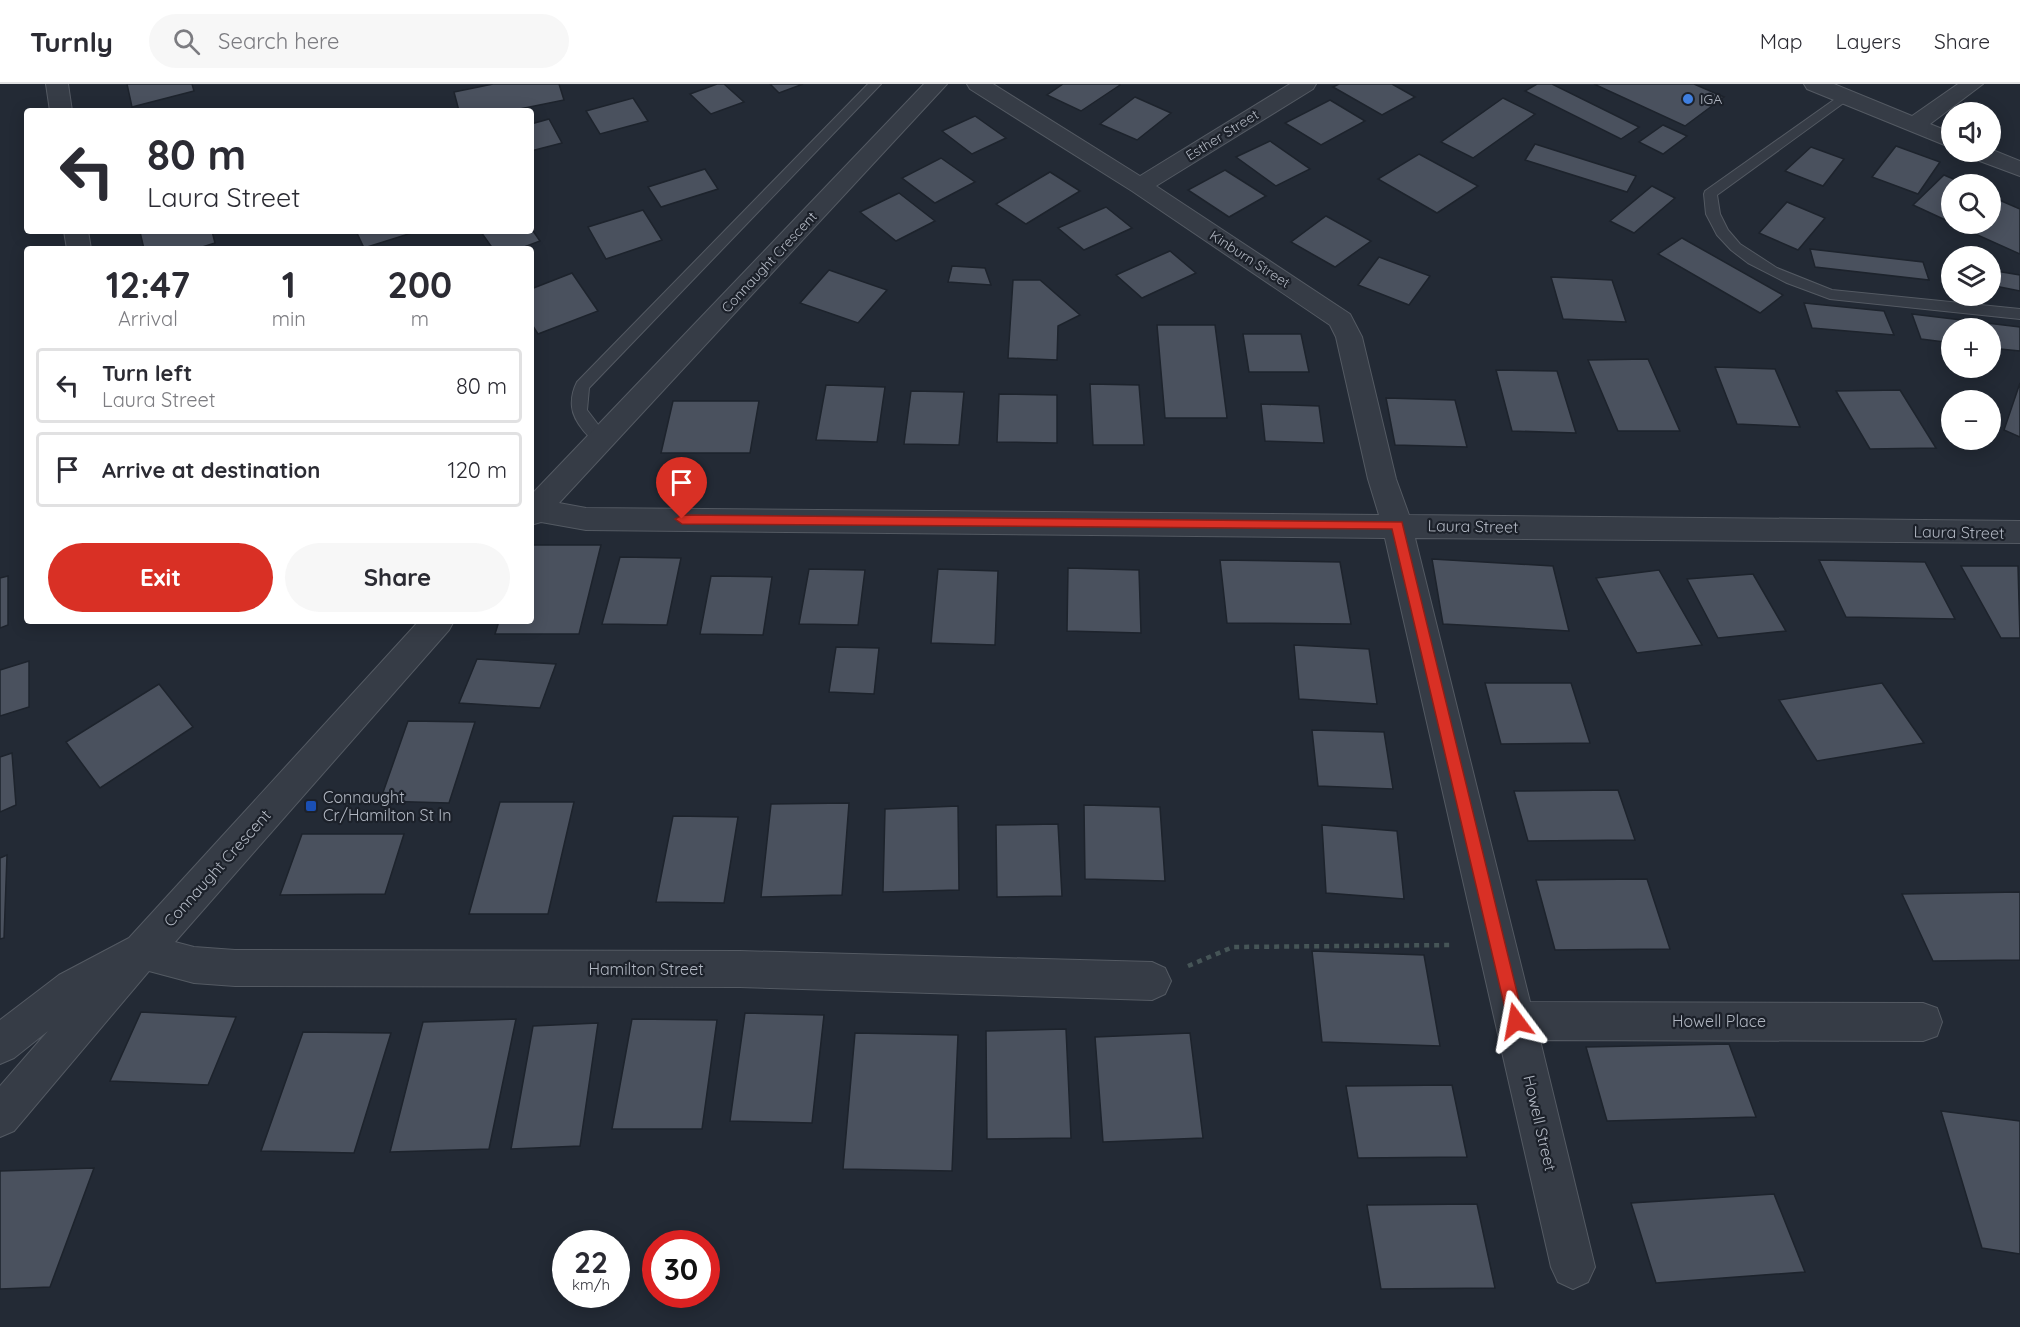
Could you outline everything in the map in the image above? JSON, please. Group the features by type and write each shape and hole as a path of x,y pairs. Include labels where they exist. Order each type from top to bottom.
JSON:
{"street":[{"path":"57,84 61,108"},
{"name":"Connaught Crescent","path":"534,509 936,84"},
{"name":"Kinburn Street","path":"978,84 1140,186 1341,320 1349,337 1382,480 1397,525"},
{"name":"Esther Street","path":"1140,186 1305,84"},
{"path":"1815,84 1941,136"},
{"path":"1914,125 1972,84"},
{"path":"2001,161 2020,169"},
{"name":"Laura Street","path":"534,511 586,519 2020,532"},
{"name":"Howell Street","path":"1397,525 1573,1267"},
{"name":"Connaught Crescent","path":"0,1117 142,951 435,624"},
{"path":"0,1044 72,988 142,951"},
{"name":"Hamilton Street","path":"142,951 194,965 235,968 740,969 1152,981"},
{"name":"Howell Place","path":"1516,1021 1923,1022"}],"lane":[{"path":"601,439 580,414 577,404 582,386 875,84"},
{"path":"1845,96 1710,194 1710,207 1724,236 1737,249 1756,260 1803,284 1830,294 2020,314"}],"path":[{"path":"1152,981 1233,947 1498,945"}],"building":[{"path":"127,84 192,84 194,91 132,107"},
{"path":"493,84 559,84 564,100 525,108 458,108 454,92"},
{"path":"717,84 724,84 744,102 711,114 690,94"},
{"path":"770,84 803,84 779,93"},
{"path":"1063,84 1120,85 1081,111 1047,95"},
{"path":"1339,84 1392,84 1415,97 1382,115 1333,87"},
{"path":"1537,84 1552,84 1639,127 1621,139 1525,91"},
{"path":"1594,84 1694,84 1724,97 1685,126"},
{"path":"1135,97 1171,113 1137,140 1100,124"},
{"path":"633,98 648,121 600,134 586,111"},
{"path":"1503,98 1535,114 1473,158 1441,142"},
{"path":"1330,100 1365,121 1321,145 1285,123"},
{"path":"975,116 1006,138 972,154 942,131"},
{"path":"549,119 562,143 534,150 534,123"},
{"path":"1663,125 1687,136 1663,154 1639,142"},
{"path":"1270,141 1310,169 1276,186 1236,157"},
{"path":"1535,144 1636,176 1627,192 1525,160"},
{"path":"1896,146 1940,162 1918,194 1872,177"},
{"path":"1811,147 1844,159 1823,186 1785,171"},
{"path":"1419,154 1478,186 1437,213 1378,179"},
{"path":"941,158 975,182 935,203 902,178"},
{"path":"705,169 718,189 661,207 648,187"},
{"path":"1225,170 1266,196 1229,217 1188,190"},
{"path":"1050,172 1080,191 1026,224 996,204"},
{"path":"1941,178 1941,218 1913,205"},
{"path":"1652,186 1675,198 1634,233 1610,221"},
{"path":"899,193 935,221 896,241 860,212"},
{"path":"2001,201 2020,209 2020,254 1975,234 2001,234"},
{"path":"1787,202 1825,218 1798,250 1759,233"},
{"path":"1106,207 1132,228 1084,250 1058,228"},
{"path":"643,210 662,240 606,259 588,227"},
{"path":"1326,216 1371,241 1335,267 1291,242"},
{"path":"534,232 540,241 527,246 491,246 482,234"},
{"path":"140,234 213,234 215,243 206,246 143,246"},
{"path":"357,234 409,234 370,246 363,246"},
{"path":"1682,238 1783,295 1760,313 1658,254"},
{"path":"1810,249 1923,262 1929,280 1815,267"},
{"path":"1170,251 1196,273 1142,298 1116,275"},
{"path":"1379,257 1430,276 1409,305 1358,285"},
{"path":"952,266 985,268 991,285 948,282"},
{"path":"829,270 887,290 858,323 800,303"},
{"path":"2001,272 2020,275 2020,291 2001,287"},
{"path":"572,273 598,311 538,334 534,328 534,288"},
{"path":"1551,277 1612,280 1626,322 1563,319"},
{"path":"1013,280 1040,280 1080,315 1058,326 1057,360 1008,358"},
{"path":"1804,303 1884,311 1894,335 1812,328"},
{"path":"1912,314 1945,318 1941,318 1941,342 1921,339"},
{"path":"1157,325 1215,325 1227,418 1165,418"},
{"path":"2001,325 2020,327 2020,351 2001,349"},
{"path":"1243,334 1301,334 1309,372 1249,372"},
{"path":"1648,359 1680,431 1618,431 1588,360"},
{"path":"1715,367 1775,369 1800,427 1737,424"},
{"path":"1496,370 1557,371 1576,433 1512,431"},
{"path":"2020,383 2020,437 2004,430"},
{"path":"1090,384 1139,385 1144,445 1093,445"},
{"path":"826,385 885,387 877,442 816,440"},
{"path":"1900,390 1936,448 1870,449 1836,391"},
{"path":"911,391 964,392 959,445 904,444"},
{"path":"999,394 1057,395 1057,443 997,442"},
{"path":"1386,398 1455,400 1467,447 1395,445"},
{"path":"673,401 759,401 750,453 661,453"},
{"path":"1261,404 1319,406 1324,443 1265,441"},
{"path":"534,545 601,545 579,634 495,634 498,624 534,624"},
{"path":"620,557 681,558 667,625 602,624"},
{"path":"1432,559 1553,566 1569,631 1443,624"},
{"path":"1220,560 1340,562 1351,624 1227,623"},
{"path":"1819,560 1925,562 1955,619 1846,617"},
{"path":"1961,566 2018,566 2020,638 2001,638"},
{"path":"1068,568 1139,570 1141,633 1067,631"},
{"path":"809,569 865,570 858,625 799,624"},
{"path":"938,569 998,571 995,645 931,643"},
{"path":"1659,570 1702,645 1637,653 1596,578"},
{"path":"1753,574 1786,631 1718,638 1687,579"},
{"path":"8,576 8,625 0,628 0,578"},
{"path":"711,576 772,577 763,635 700,634"},
{"path":"1294,645 1369,649 1377,704 1299,699"},
{"path":"836,647 879,648 874,694 829,692"},
{"path":"477,659 556,664 540,708 459,703"},
{"path":"29,661 29,707 0,716 0,670"},
{"path":"1485,683 1571,683 1590,743 1501,744"},
{"path":"1882,683 1924,743 1817,761 1779,700"},
{"path":"159,684 193,727 100,788 66,742"},
{"path":"408,721 475,722 449,803 380,801"},
{"path":"1312,730 1384,732 1393,789 1318,786"},
{"path":"12,753 16,805 0,812 0,757"},
{"path":"1618,790 1635,840 1528,841 1514,791"},
{"path":"500,802 574,802 548,914 469,914"},
{"path":"849,803 842,895 761,897 771,804"},
{"path":"1084,805 1160,807 1165,881 1085,879"},
{"path":"958,806 959,890 883,892 885,809"},
{"path":"673,816 738,817 724,903 656,902"},
{"path":"1058,824 1062,896 997,897 996,825"},
{"path":"1322,825 1397,831 1404,899 1326,893"},
{"path":"302,834 404,834 385,894 280,895"},
{"path":"7,855 4,938 0,939 0,858"},
{"path":"1647,879 1670,949 1555,950 1536,880"},
{"path":"2020,892 2020,960 1933,961 1902,894"},
{"path":"1312,951 1424,955 1440,1046 1322,1042"},
{"path":"141,1012 236,1017 208,1085 110,1081"},
{"path":"745,1013 824,1015 812,1123 730,1121"},
{"path":"516,1019 489,1149 390,1152 423,1022"},
{"path":"632,1019 717,1020 702,1129 612,1129"},
{"path":"598,1023 580,1146 511,1149 533,1026"},
{"path":"1066,1029 1071,1138 987,1139 986,1031"},
{"path":"303,1032 391,1033 354,1153 261,1151"},
{"path":"855,1033 958,1035 952,1171 843,1169"},
{"path":"1190,1033 1203,1138 1103,1142 1095,1037"},
{"path":"1729,1044 1756,1117 1607,1121 1586,1047"},
{"path":"1452,1085 1467,1157 1358,1158 1346,1086"},
{"path":"1941,1111 2020,1121 2020,1254 1982,1248"},
{"path":"94,1168 50,1287 0,1289 0,1171"},
{"path":"1774,1194 1805,1272 1656,1283 1631,1203"},
{"path":"1477,1204 1495,1288 1381,1289 1367,1205"}],"place":[{"name":"IGA","path":"1688,99"},
{"name":"Connaught Cr/Hamilton St In","path":"311,806"}],"route":[{"path":"682,519 1397,525 1516,1021"}]}
